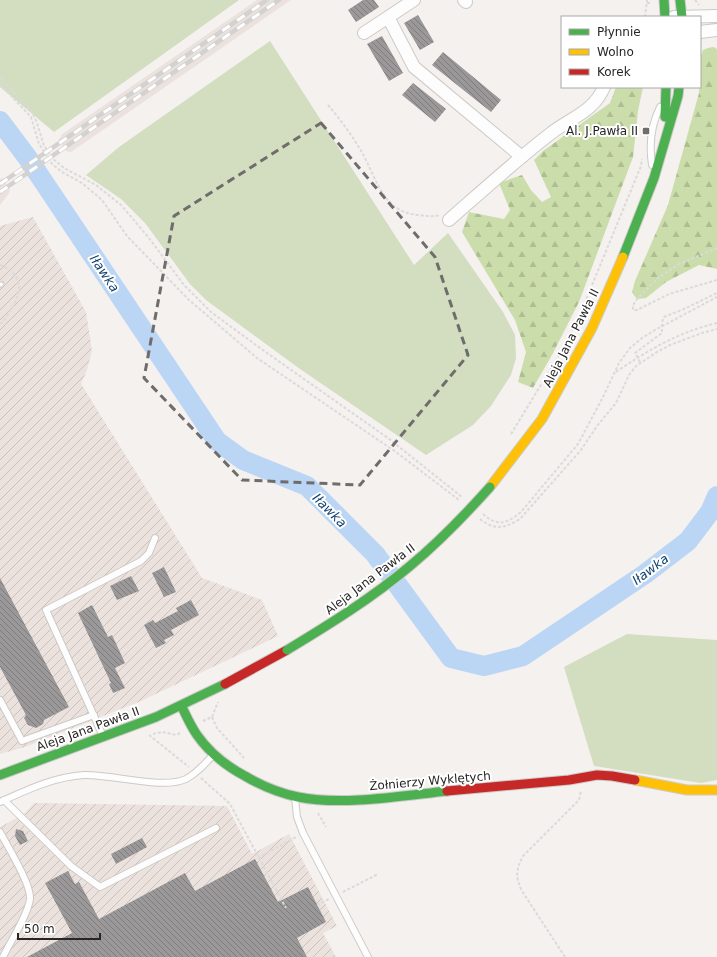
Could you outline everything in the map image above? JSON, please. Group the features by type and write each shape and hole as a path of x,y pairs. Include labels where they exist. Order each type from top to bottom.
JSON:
{"main road":[{"path":"664,0 665,16"},
{"path":"680,0 682,16"},
{"name":"Aleja Jana Pawła II","path":"0,775 156,717 237,678 287,650 349,612 398,576 435,545 464,516 490,487 542,419 592,328 620,264 654,178 678,96 679,88"},
{"name":"Aleja Jana Pawła II","path":"664,142 666,91"},
{"name":"Żołnierzy Wyklętych","path":"180,705 201,740 214,754 254,782 275,792 295,797 315,800 346,801 562,781 596,775 618,777 672,789 700,791 717,790"}],"street":[{"path":"364,33 414,0"},
{"path":"701,16 717,16"},
{"path":"388,17 414,68 522,157"},
{"path":"701,32 717,30"},
{"path":"445,217 551,133 586,111 600,97 604,88"}],"lane":[{"path":"654,178 650,145 656,116 666,91"},
{"path":"103,736 46,610 141,561 149,553 155,538"},
{"path":"0,700 22,741 94,715"},
{"path":"214,754 196,773 185,780 152,782 85,775 63,777 40,784 2,801 71,866 100,887 216,828"},
{"path":"295,797 297,817 303,833 368,957"},
{"path":"0,832 29,887 30,898 28,909 3,957"}],"path":[{"path":"645,16 647,0"},
{"path":"0,77 32,112 38,123 44,146 53,159 64,168 96,185 121,205 149,238 184,285 198,300 255,345 388,438 463,498"},
{"path":"0,84 31,117 39,144 52,164 62,172 82,183 102,200 127,236 189,300 257,358 396,452 460,502"},
{"path":"328,105 363,154 381,192 392,206 410,215 445,217"},
{"path":"510,436 561,352 583,307 641,166 643,153"},
{"path":"717,248 679,264 658,278 637,299 633,305 633,310 637,310 670,294 717,280"},
{"path":"0,265 14,272 20,285 19,295 10,312 0,325"},
{"path":"640,362 635,354 636,351 662,334 663,320 666,316 684,309 717,292"},
{"path":"479,511 490,520 501,523 511,519 521,512 578,444 624,355 636,342 662,326 717,297"},
{"path":"615,373 637,357 662,342 690,330 717,323"},
{"path":"476,515 485,523 499,527 512,524 525,514 581,450 597,426 616,403 630,375 640,362 670,345 717,329"},
{"path":"212,717 217,728 237,753 248,762"},
{"path":"149,735 196,773 230,804 286,908"},
{"path":"565,957 522,891 517,881 517,867 523,856 579,800 581,790 580,778"},
{"path":"320,817 326,827"},
{"path":"258,858 303,833"},
{"path":"317,905 378,874"}],"highlighted area":[{"path":"321,123 435,257 468,355 360,485 242,480 144,378 174,216"}],"shaded area":[{"path":"257,0 291,0 71,152 66,151 58,140 61,135"},
{"path":"3,178 10,190 0,205 0,179"},
{"path":"33,217 86,312 92,351 87,370 81,384 202,578 262,600 278,636 141,701 25,747 0,754 0,226"},
{"path":"34,803 227,806 252,854 289,834 337,926 323,933 336,957 0,957 0,827 24,814"}],"green space":[{"path":"0,0 239,0 54,132 0,87"},
{"path":"270,41 414,265 448,233 503,312 515,335 516,358 511,375 491,406 473,425 426,455 300,369 206,300 190,284 145,223 121,199 86,175 119,147"},
{"path":"713,47 717,50 717,269 699,265 666,282 646,298 637,299 632,292 635,281 668,205 699,88 701,88 701,56 703,50"},
{"path":"616,88 643,88 638,111 633,157 579,302 533,388 518,382 526,352 515,320 462,232 469,212 504,219 510,210 499,183 522,175 531,190 542,202 551,197 534,160 543,151 610,103"},
{"path":"627,634 717,640 717,780 701,783 594,766 564,667"}],"building":[{"path":"363,0 374,0 379,7 356,22 348,10"},
{"path":"418,15 434,42 420,50 404,23"},
{"path":"382,36 403,73 389,81 367,44"},
{"path":"443,52 501,100 491,112 432,65"},
{"path":"413,83 446,109 435,122 402,95"},
{"path":"164,567 176,592 164,597 152,573"},
{"path":"131,576 139,591 117,600 110,586"},
{"path":"0,578 69,707 44,720 43,724 36,728 28,725 24,718 26,715 0,667"},
{"path":"191,600 199,615 171,630 174,635 164,640 166,643 156,648 144,625 153,620 155,623 178,611 176,608"},
{"path":"92,605 108,637 112,635 125,663 115,668 125,688 113,693 109,684 111,683 78,613"},
{"path":"16,829 23,831 28,841 20,845 15,836"},
{"path":"142,838 147,847 116,864 111,854"},
{"path":"255,859 278,902 308,887 326,922 297,938 307,957 27,957 72,933 45,883 68,871 75,884 79,882 99,919 185,873 195,891"}],"waterway":[{"name":"Iławka","path":"0,121 27,157 217,441 243,460 307,486 375,554 451,658 484,666 523,656 645,574 688,541 710,512 717,496"}],"railway":[{"path":"0,184 267,0"},
{"path":"0,192 279,0"}],"traffic: fast":[{"path":"664,0 665,16"},
{"path":"680,0 682,16"},
{"path":"665,117 666,88"},
{"path":"623,257 654,178 678,96 679,88"},
{"path":"287,650 350,610 396,578 441,538 490,487"},
{"path":"0,775 156,717 225,684"},
{"path":"181,705 197,735 218,758 251,780 271,789 298,797 333,801 372,799 447,791"}],"traffic: slow":[{"path":"490,487 542,419 592,328 623,257"},
{"path":"635,780 687,790 717,790"}],"traffic: jam":[{"path":"225,684 287,650"},
{"path":"447,791 569,780 597,775 635,780"}],"place":[{"name":"Al. J.Pawła II","path":"646,131"}]}
